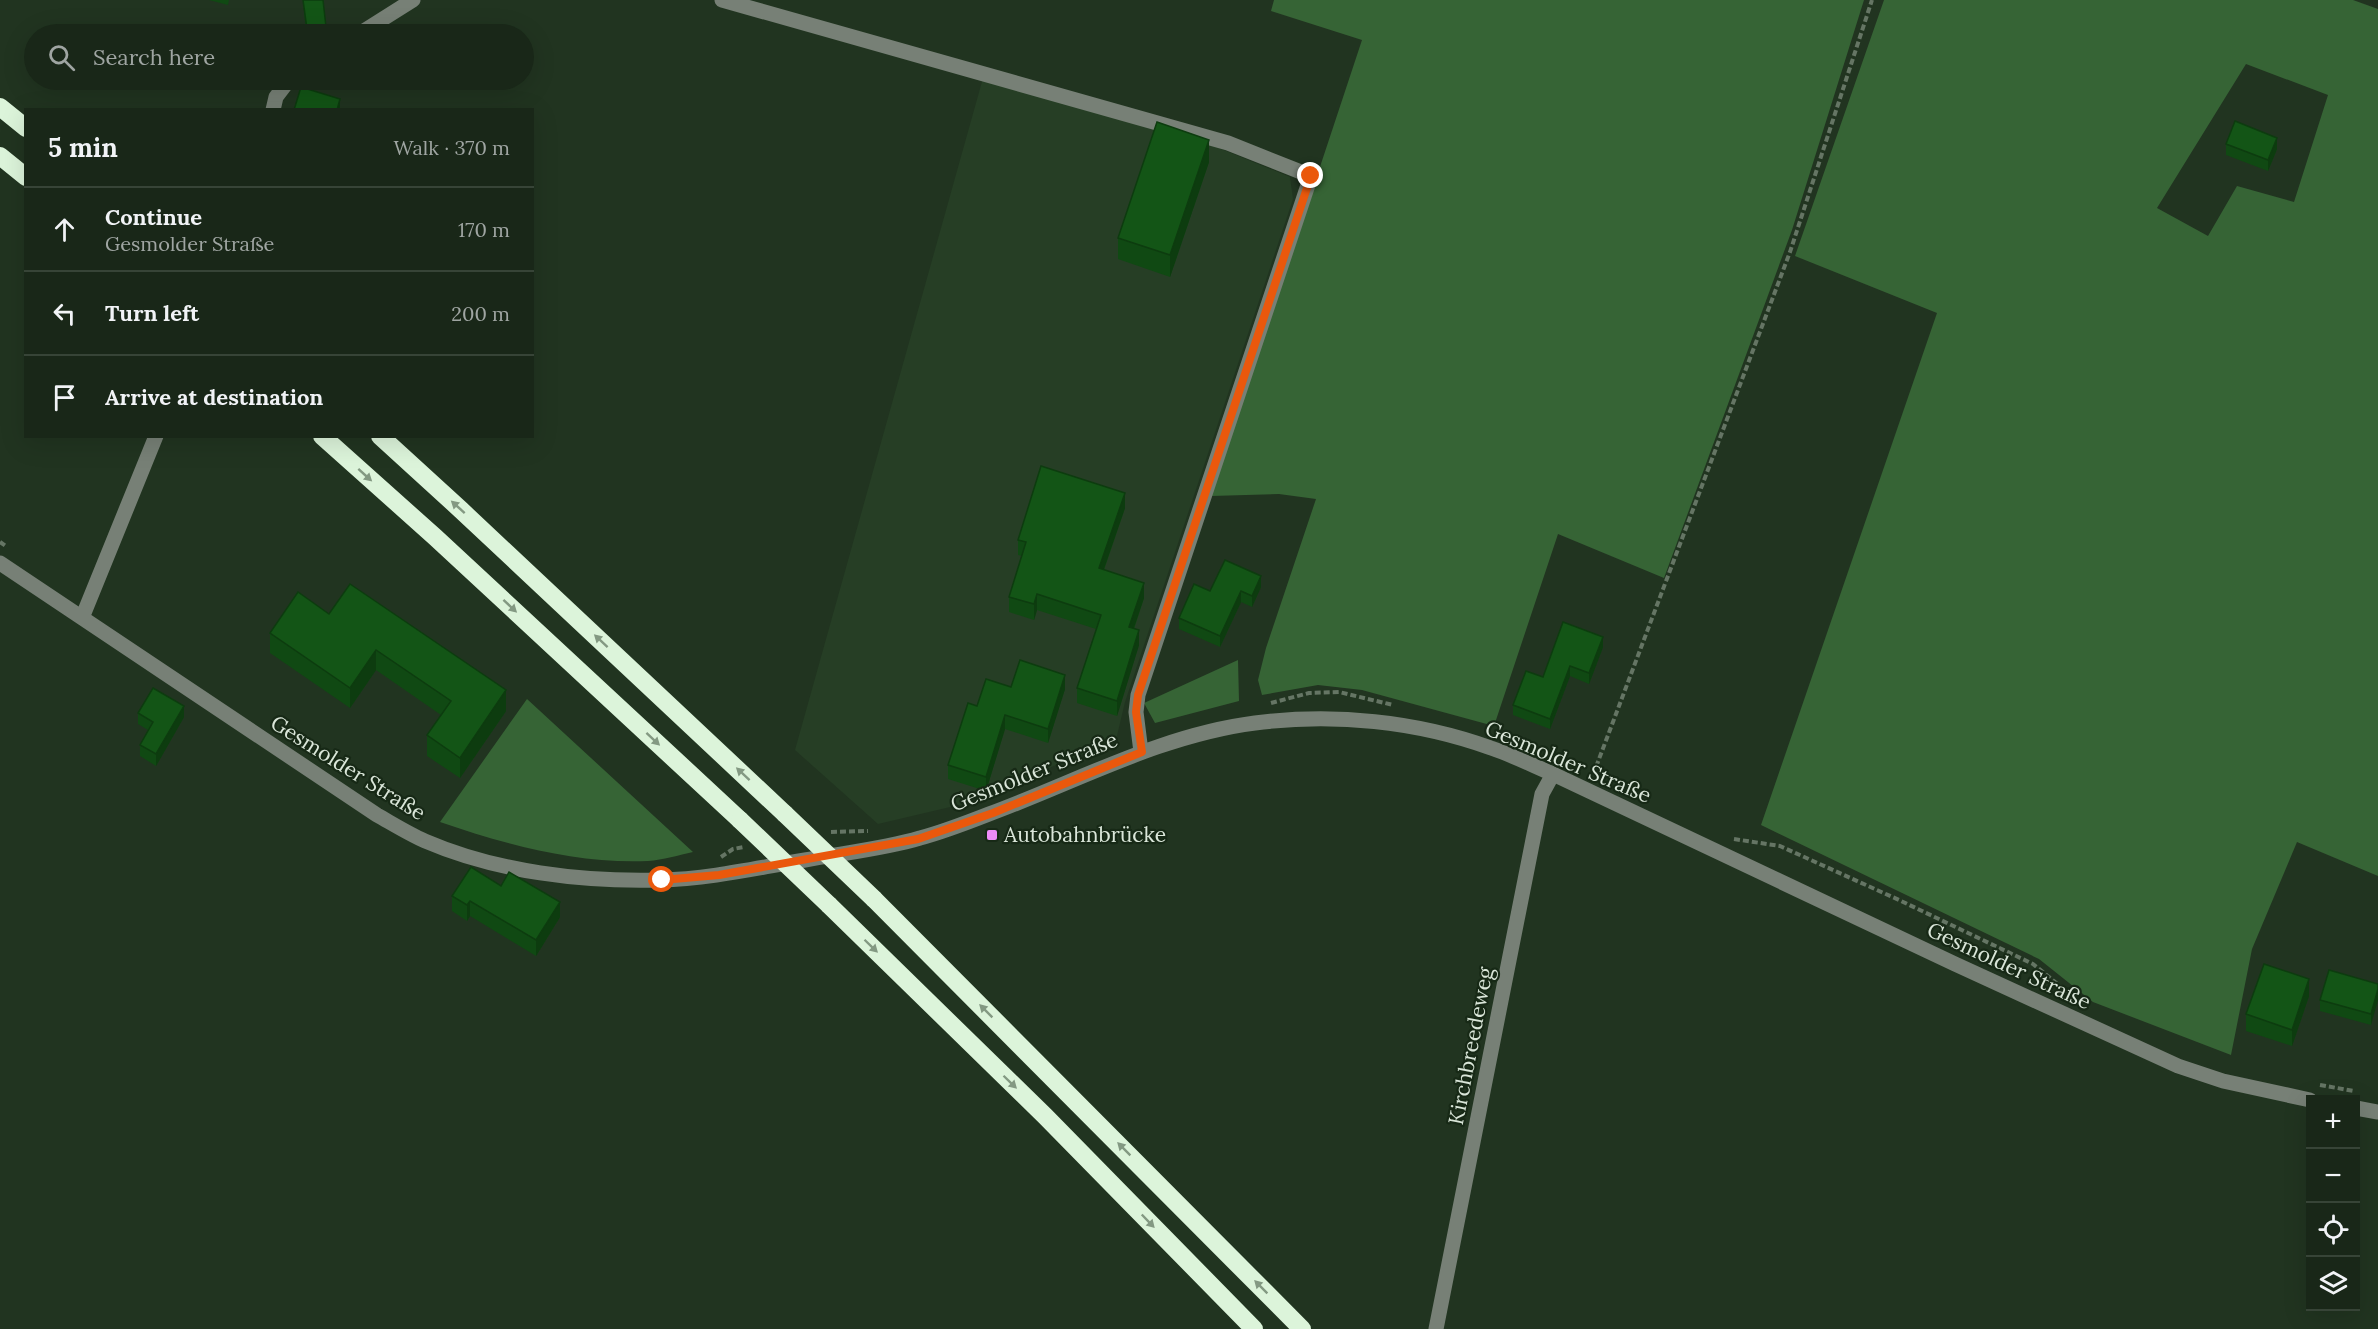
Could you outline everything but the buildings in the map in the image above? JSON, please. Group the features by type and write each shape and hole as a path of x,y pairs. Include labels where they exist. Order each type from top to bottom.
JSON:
{"highway":[{"path":"0,107 24,126"},
{"path":"0,156 24,175"},
{"path":"324,438 444,546 829,905 1045,1116 1254,1329"},
{"path":"382,438 874,899 1302,1329"}],"street":[{"path":"375,24 413,0"},
{"path":"722,0 1228,143 1311,176 1138,695 1136,712 1142,752"},
{"path":"273,108 276,97 281,90"},
{"path":"82,618 155,438"},
{"name":"Gesmolder Straße","path":"0,563 265,742 386,820 425,841 476,859 526,870 575,876 662,880 719,875 898,843 938,832 993,813 1142,752 1196,735 1253,723 1317,718 1358,720 1432,732 1490,747 1553,774 1955,964 2178,1066 2223,1081 2306,1099"},
{"name":"Kirchbreedeweg","path":"1436,1329 1542,794 1553,774"},
{"path":"2360,1109 2378,1112"}],"path":[{"path":"1585,789 1593,775 1790,252 1872,0"},
{"path":"0,542 15,552"},
{"path":"826,832 870,831"},
{"path":"714,858 733,849 745,847"}],"shaded area":[{"path":"983,78 1214,146 1290,177 1293,199 1125,702 1116,740 963,804 878,824 795,750"}],"green space":[{"path":"1274,0 1864,0 1792,230 1664,578 1558,534 1494,726 1362,690 1318,685 1262,695 1258,680 1266,648 1316,499 1279,494 1211,496 1362,40 1271,11"},
{"path":"1884,0 2353,0 2378,9 2378,876 2297,842 2252,949 2231,1055 2093,1002 2039,959 1761,825 1937,313 1795,256","holes":["2246,64 2328,95 2294,202 2237,186 2208,236 2157,208"]},
{"path":"1238,660 1239,701 1155,723 1144,703"},
{"path":"527,699 693,852 648,861 569,856 517,845 440,822"}],"place":[{"name":"Autobahnbrücke","path":"992,835"}],"route":[{"path":"662,880 719,875 918,839 993,813 1142,752 1138,738 1136,712 1138,695 1311,176"}]}
